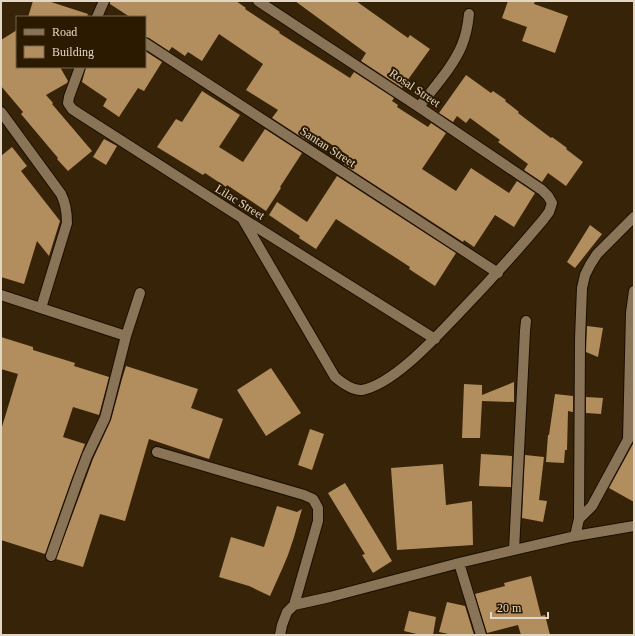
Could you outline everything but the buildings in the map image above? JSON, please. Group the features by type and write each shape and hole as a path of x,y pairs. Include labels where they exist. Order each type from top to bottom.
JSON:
{"street":[{"path":"100,16 104,1"},
{"name":"Rosal Street","path":"258,1 419,107 542,190 548,196 552,203 549,212 498,273"},
{"path":"419,107 455,60 463,44 469,14"},
{"name":"Santan Street","path":"146,44 498,273"},
{"name":"Lilac Street","path":"80,68 69,96 68,103 72,109 242,218 435,338"},
{"path":"1,112 61,194 65,202 67,223 41,308"},
{"path":"575,536 579,519 580,347 582,288 585,275 597,254 634,217"},
{"path":"242,218 335,377 346,385 360,390 376,385 399,371 435,338 498,273"},
{"path":"628,440 631,313 634,291"},
{"path":"51,556 80,474 104,418 126,336 140,293"},
{"path":"1,295 126,336"},
{"path":"514,550 526,321"},
{"path":"579,519 592,506 634,429"},
{"path":"157,452 304,495 313,499 318,508 318,521 294,605 287,612 280,635"},
{"path":"294,605 514,550 575,536 634,526"},
{"path":"459,563 481,635"}]}
